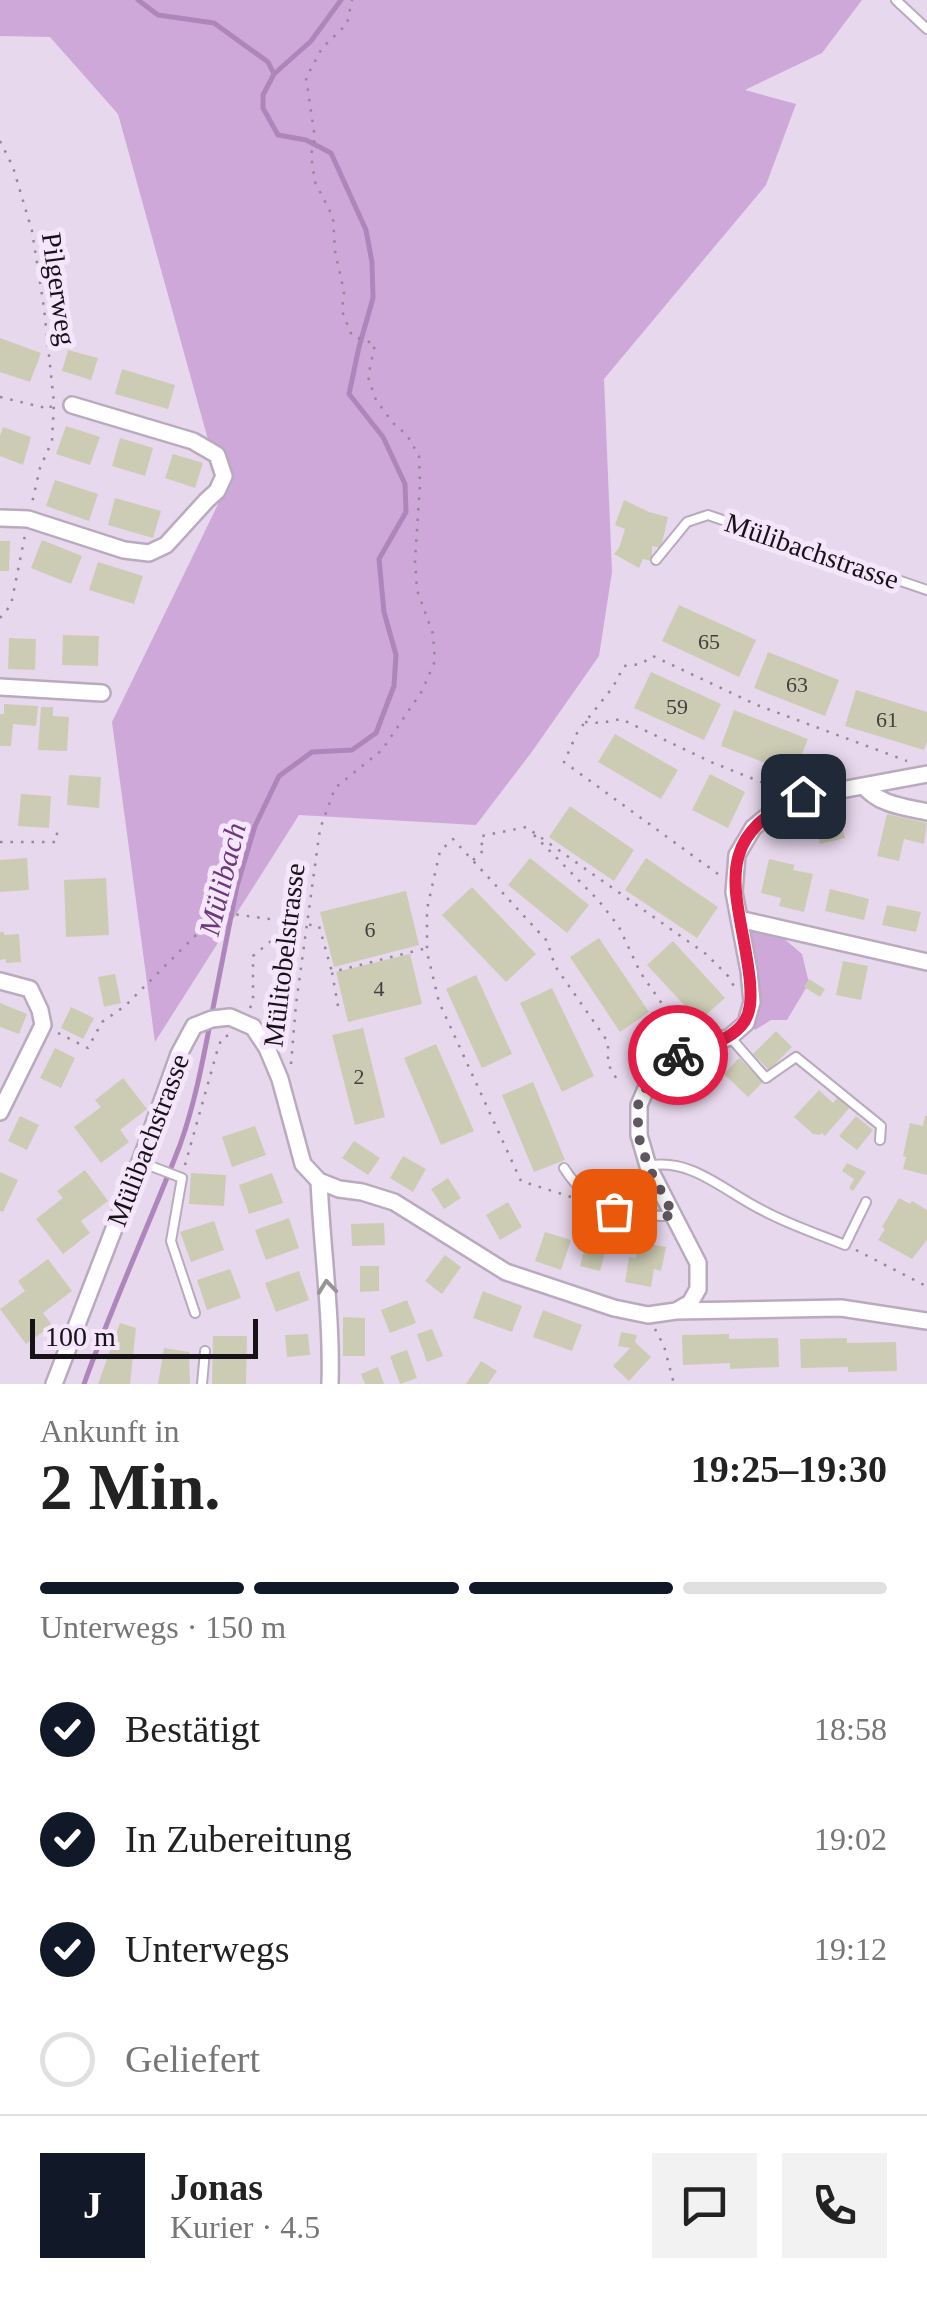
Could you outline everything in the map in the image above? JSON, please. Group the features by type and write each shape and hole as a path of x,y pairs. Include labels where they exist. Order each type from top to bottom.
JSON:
{"street":[{"path":"0,518 28,519 124,550 149,552 166,545 217,491 224,476 217,456 193,441 72,405"},
{"path":"0,686 102,692"},
{"path":"676,1311 690,1304 698,1289 698,1263 648,1166 638,1135 638,1105 652,1075 666,1064 678,1055 730,1036 746,1022 752,1002 735,886 737,855 754,828 778,808 803,796 927,774"},
{"path":"864,786 886,803 927,812"},
{"path":"739,919 927,962"},
{"path":"0,982 30,990 43,1025 0,1112"},
{"name":"Mülibachstrasse","path":"54,1384 179,1054 194,1026 212,1018 244,1025"},
{"path":"244,1025 267,1048 280,1078 303,1164 319,1181 394,1202 506,1272 614,1308 648,1315 841,1308 927,1321"},
{"path":"319,1181 332,1335 330,1384"}],"lane":[{"path":"896,0 927,30"},
{"name":"Mülibachstrasse","path":"656,560 687,522 708,515 927,590"},
{"path":"730,1036 766,1078 796,1057 881,1126 880,1140"},
{"path":"140,1162 182,1178 171,1241 196,1313"},
{"path":"648,1166 684,1166 764,1212 846,1245 866,1202"},
{"path":"564,1168 575,1186 614,1211 674,1216"},
{"path":"202,1384 205,1351"}],"path":[{"name":"Mülitobelstrasse","path":"280,1078 290,1074 320,829 335,788 382,750 422,690 435,661 433,634 418,590 415,560 420,456 408,435 376,400 368,377 375,344 352,336 342,311 344,292 334,251 333,217 314,182 311,154 315,138 306,78 322,48 347,24 352,0"},
{"name":"Pilgerweg","path":"0,142 13,168 32,231 54,403 52,441 40,468 11,605 0,618"},
{"path":"0,397 50,409 50,403 54,403"},
{"path":"735,886 564,762 578,731 613,687 624,666 642,664 652,656 757,705 910,762"},
{"path":"585,722 621,719 771,786 778,808"},
{"path":"0,842 56,842 58,825"},
{"path":"473,860 486,849 480,841 482,836 526,827 706,954 728,976 749,1010"},
{"path":"526,827 599,901 619,928 640,972 669,1014 661,1037 666,1064"},
{"path":"576,1199 521,1181 432,979 426,948 426,909 440,851 453,838 547,941 555,966 608,1042 608,1064 619,1083"},
{"path":"68,1038 88,1048 102,1022 125,1006 219,912 319,926 338,1006"},
{"path":"182,1178 222,1038 244,1025 252,1002 253,956 283,931 287,921"},
{"path":"332,972 426,948"},
{"path":"846,1245 927,1284"},
{"path":"648,1315 664,1346 674,1384"}],"shaded area":[{"path":"0,0 862,0 822,53 745,90 796,104 766,185 604,379 612,572 599,656 476,825 299,815 155,1042 112,722 223,494 118,114 50,37 0,36"},
{"path":"740,924 767,924 802,954 809,983 787,1020 771,1020 755,1030 746,1023 752,1002"}],"building":[{"path":"0,338 41,353 30,382 0,372"},
{"path":"68,350 98,358 91,380 62,371"},
{"path":"122,369 175,385 168,409 115,394"},
{"path":"66,426 100,437 90,465 56,454"},
{"path":"3,427 31,437 23,465 0,456"},
{"path":"120,438 153,448 145,476 112,466"},
{"path":"173,454 203,463 195,488 165,478"},
{"path":"55,480 98,494 89,521 46,506"},
{"path":"115,498 161,511 153,538 108,525"},
{"path":"624,500 668,517 661,548 652,546 652,561 643,559 639,568 614,554 625,529 615,525"},
{"path":"42,540 82,556 71,584 31,568"},
{"path":"0,541 10,541 9,571 0,571"},
{"path":"98,562 143,576 134,604 89,590"},
{"path":"679,605 756,640 739,677 662,641"},
{"path":"63,635 99,636 98,666 62,665"},
{"path":"9,638 36,639 35,670 8,669"},
{"path":"768,652 839,680 825,716 754,688"},
{"path":"651,672 721,704 704,740 634,708"},
{"path":"856,690 927,712 924,750 845,726"},
{"path":"4,704 38,706 36,726 13,724 11,746 0,746 0,714 4,714"},
{"path":"41,707 53,707 53,716 69,717 67,751 38,750"},
{"path":"734,710 808,739 794,774 721,746"},
{"path":"615,734 678,770 661,799 598,762"},
{"path":"710,774 745,792 728,828 692,810"},
{"path":"69,775 101,777 99,808 67,805"},
{"path":"21,794 51,796 49,828 18,826"},
{"path":"570,806 634,850 614,881 549,837"},
{"path":"838,810 845,838 820,844 813,816"},
{"path":"887,814 927,823 924,844 904,839 899,861 877,856"},
{"path":"27,858 29,890 0,892 0,860"},
{"path":"530,858 589,905 567,933 508,885"},
{"path":"646,858 718,907 697,938 625,890"},
{"path":"769,859 813,874 804,912 779,906 781,898 761,893"},
{"path":"106,878 109,935 66,937 64,880"},
{"path":"472,887 536,954 506,982 442,915"},
{"path":"830,889 869,899 864,920 825,911"},
{"path":"406,891 419,945 334,967 320,912"},
{"path":"887,905 921,912 916,932 882,925"},
{"path":"0,932 19,934 21,962 0,960"},
{"path":"599,938 649,1012 620,1032 570,957"},
{"path":"673,941 725,998 699,1021 647,965"},
{"path":"410,954 422,1004 348,1022 336,972"},
{"path":"843,961 868,966 861,1000 836,995"},
{"path":"115,974 121,1003 104,1007 98,977"},
{"path":"476,975 512,1054 482,1068 446,989"},
{"path":"809,979 825,989 820,997 804,987"},
{"path":"552,988 594,1076 562,1092 520,1003"},
{"path":"0,1003 27,1014 19,1034 0,1027"},
{"path":"71,1007 94,1018 83,1039 61,1028"},
{"path":"363,1028 385,1117 355,1125 332,1035"},
{"path":"776,1031 792,1047 769,1070 753,1054"},
{"path":"436,1044 474,1131 441,1145 404,1058"},
{"path":"55,1048 75,1058 61,1088 40,1078"},
{"path":"739,1058 763,1082 748,1097 724,1074"},
{"path":"123,1078 147,1109 120,1130 129,1142 101,1163 74,1127 101,1107 95,1100"},
{"path":"533,1082 565,1160 534,1172 502,1095"},
{"path":"819,1090 833,1103 840,1095 851,1106 825,1136 813,1134 794,1117"},
{"path":"20,1116 39,1125 27,1150 8,1141"},
{"path":"856,1116 873,1130 857,1150 839,1136"},
{"path":"925,1116 927,1175 903,1169 910,1123 923,1126"},
{"path":"255,1126 266,1155 232,1167 222,1137"},
{"path":"354,1141 380,1158 368,1175 342,1158"},
{"path":"403,1156 426,1169 413,1192 390,1178"},
{"path":"847,1163 866,1172 853,1191 849,1188 854,1179 842,1171"},
{"path":"85,1170 108,1201 81,1221 90,1233 63,1254 36,1219 63,1198 57,1191"},
{"path":"0,1172 18,1180 3,1212 0,1211"},
{"path":"191,1173 226,1175 224,1206 189,1204"},
{"path":"272,1173 283,1203 249,1214 239,1185"},
{"path":"448,1178 461,1198 444,1209 431,1189"},
{"path":"899,1198 927,1210 927,1240 912,1259 878,1240"},
{"path":"508,1202 522,1227 500,1240 486,1215"},
{"path":"289,1218 299,1248 266,1260 255,1230"},
{"path":"214,1221 224,1250 191,1262 180,1232"},
{"path":"384,1223 385,1245 352,1246 351,1224"},
{"path":"590,1229 610,1234 600,1271 580,1266"},
{"path":"545,1232 571,1240 561,1270 535,1261"},
{"path":"639,1242 666,1247 661,1271 654,1269 651,1287 625,1282 629,1257 636,1258"},
{"path":"445,1255 461,1267 442,1294 425,1281"},
{"path":"48,1259 72,1291 43,1313 52,1325 26,1344 0,1309 25,1291 18,1281"},
{"path":"360,1266 379,1266 379,1291 360,1292"},
{"path":"230,1269 241,1298 207,1310 197,1280"},
{"path":"299,1271 309,1300 276,1312 265,1283"},
{"path":"483,1291 522,1306 512,1332 473,1318"},
{"path":"407,1300 416,1323 390,1333 381,1310"},
{"path":"543,1310 582,1325 572,1351 533,1337"},
{"path":"343,1317 365,1318 365,1356 343,1356"},
{"path":"120,1323 136,1328 130,1384 98,1384"},
{"path":"432,1329 443,1356 427,1362 417,1334"},
{"path":"621,1332 637,1335 635,1342 651,1357 629,1381 613,1366 630,1348 618,1346"},
{"path":"308,1334 310,1355 287,1357 285,1335"},
{"path":"729,1334 729,1339 778,1338 779,1367 730,1369 730,1363 683,1365 682,1335"},
{"path":"213,1336 247,1336 246,1384 212,1384"},
{"path":"847,1338 847,1343 896,1342 897,1371 801,1368 800,1339"},
{"path":"164,1348 189,1352 190,1384 158,1384"},
{"path":"407,1350 417,1378 400,1384 390,1356"},
{"path":"481,1361 497,1371 488,1384 466,1384"},
{"path":"378,1367 384,1384 365,1384 361,1374"}],"waterway":[{"path":"138,0 158,15 214,23 268,62 274,74"},
{"name":"Mülibach","path":"212,1013 237,886 255,826 279,776 312,752 352,750 376,733 394,686 396,655 384,612 379,559 406,512 405,484 383,437 349,394 373,298 366,230 331,153 306,140 278,135 263,108 263,95 274,74 311,41 341,0"},
{"name":"Mülibach","path":"84,1384 180,1145 210,1024"}],"way so far":[{"path":"614,1211 674,1216 648,1166 638,1135 638,1105 652,1075 678,1055"}],"route":[{"path":"678,1055 730,1036 746,1022 752,1002 734,892 737,855 754,828 778,808 803,796"}]}
